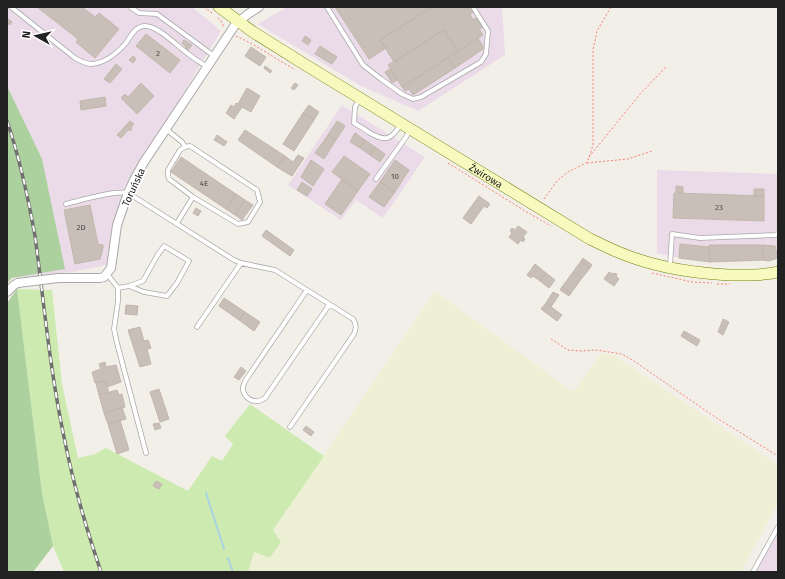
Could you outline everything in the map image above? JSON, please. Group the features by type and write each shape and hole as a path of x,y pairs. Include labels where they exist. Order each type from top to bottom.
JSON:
{"street":[{"name":"Żwirowa","path":"219,7 238,22 304,64 590,239 618,252 648,263 678,270 709,274 741,275 772,274 778,272"},
{"name":"Toruńska","path":"107,274 111,268 117,225 128,193 144,162 235,25 259,7"},
{"path":"7,292 18,283 58,278 100,278 107,274"}],"lane":[{"path":"11,7 82,62 92,64 100,62 111,56 124,44 137,28 147,26 154,28 207,67"},
{"path":"130,7 139,13 157,14 214,56"},
{"path":"327,7 363,65 402,94 412,99 422,96 481,62 486,54 488,31 473,7"},
{"path":"360,99 355,106 354,123 380,138 390,137 406,127 406,137 376,179"},
{"path":"166,129 182,142 185,147"},
{"path":"190,146 258,190 260,202 248,222 238,224 193,197 169,179 168,175 168,170 180,150 190,146"},
{"path":"66,204 114,192 128,193 234,260 241,263 275,270 353,319 356,328 354,334 290,426"},
{"path":"177,223 193,197"},
{"path":"670,268 672,234 700,238 778,234"},
{"path":"118,288 143,281 164,246 189,261 177,283 167,296 144,292 129,286"},
{"path":"197,327 241,263"},
{"path":"107,274 118,288 118,301 114,329 146,453"},
{"path":"307,290 245,381 243,392 252,401 260,401 265,398 330,305"},
{"path":"753,572 778,527"}],"path":[{"path":"589,158 593,145 593,50 597,31 611,7"},
{"path":"586,163 640,94 666,67"},
{"path":"538,208 557,181 568,172 586,163 628,159 652,151"},
{"path":"551,339 568,350 596,350 622,354 778,456"}],"shaded area":[{"path":"7,7 192,7 221,31 122,192 108,265 71,272 16,278 7,223"},
{"path":"287,7 502,7 505,55 418,111 359,85 258,24"},
{"path":"342,105 425,157 383,218 356,200 341,220 288,185"},
{"path":"657,170 778,174 778,258 769,261 710,262 679,258 657,253"},
{"path":"778,532 778,572 755,572"}],"green space":[{"path":"7,86 42,159 65,269 12,278 7,283"},
{"path":"17,289 52,290 62,384 78,458 95,454 106,448 188,491 212,456 222,461 233,444 225,436 250,404 324,456 273,530 281,542 270,558 254,552 248,572 64,572 53,546 42,493"},
{"path":"17,289 42,493 53,546 33,572 7,572 7,303"},
{"path":"435,291 573,392 602,353 616,357 778,465 778,503 741,572 248,572 254,551 270,558 281,542 273,530"}],"building":[{"path":"37,7 82,7 95,17 99,13 119,29 95,58 76,42 78,39"},
{"path":"335,7 432,7 380,40 386,48 369,59"},
{"path":"432,7 470,7 473,12 470,14 473,20 477,17 483,27 479,29 483,35 458,51 444,30 394,62 380,40"},
{"path":"7,18 12,22 10,25 7,23"},
{"path":"444,30 458,51 402,87 388,65"},
{"path":"146,34 180,60 170,73 136,46"},
{"path":"305,36 311,40 308,45 302,41"},
{"path":"478,38 483,46 483,49 455,68 448,58"},
{"path":"184,40 192,45 188,50 182,43"},
{"path":"320,46 337,57 332,64 315,54"},
{"path":"251,47 266,57 260,66 245,56"},
{"path":"133,56 136,59 133,63 129,60"},
{"path":"448,58 455,68 413,95 409,89 405,91 402,87"},
{"path":"116,64 122,69 110,83 104,79"},
{"path":"265,66 272,71 270,73 264,68"},
{"path":"390,69 397,80 392,83 385,72"},
{"path":"141,83 154,96 137,114 121,98 125,94 128,97"},
{"path":"295,83 298,85 294,90 291,88"},
{"path":"247,88 260,96 251,112 242,107 234,119 226,113 231,105 234,107 236,103 238,104"},
{"path":"105,97 106,106 81,110 80,101"},
{"path":"309,105 319,112 314,120 303,113"},
{"path":"303,113 314,120 294,151 283,144"},
{"path":"130,121 134,124 131,127 132,128 130,131 129,129 121,138 117,135"},
{"path":"337,121 345,126 336,140 328,135"},
{"path":"245,130 285,156 277,167 238,140"},
{"path":"355,133 365,140 360,148 350,142"},
{"path":"217,135 227,142 224,146 214,140"},
{"path":"328,135 336,140 324,159 315,153"},
{"path":"365,140 375,147 370,155 360,148"},
{"path":"375,147 385,154 380,162 370,155"},
{"path":"298,155 304,158 292,176 277,167 285,156 293,162"},
{"path":"344,156 370,174 358,191 332,172"},
{"path":"181,157 236,194 226,209 171,172"},
{"path":"311,160 324,169 313,186 301,177"},
{"path":"395,160 409,170 395,192 380,182"},
{"path":"342,179 358,191 341,215 325,204"},
{"path":"302,182 312,189 307,196 297,190"},
{"path":"380,182 395,192 384,207 369,197"},
{"path":"676,186 683,187 683,193 676,192"},
{"path":"754,189 764,189 764,196 754,196"},
{"path":"674,193 764,196 764,221 673,218"},
{"path":"236,194 245,200 235,215 226,209"},
{"path":"479,196 490,204 487,208 484,206 471,224 463,218"},
{"path":"245,200 253,205 242,220 235,215"},
{"path":"90,205 98,244 103,245 103,248 100,259 75,264 64,210"},
{"path":"196,208 201,211 198,216 193,213"},
{"path":"518,226 527,232 523,237 525,239 523,242 521,240 518,244 509,237 512,233 510,231 512,228 515,230"},
{"path":"266,230 294,250 290,256 262,236"},
{"path":"680,244 709,247 710,262 679,258"},
{"path":"709,245 763,245 763,260 710,262"},
{"path":"763,245 775,246 778,258 769,261 763,260"},
{"path":"583,258 592,265 590,268 581,261"},
{"path":"581,261 590,268 582,278 573,272"},
{"path":"535,264 546,273 540,281 533,276 531,278 527,275"},
{"path":"573,272 582,278 571,293 562,287"},
{"path":"609,272 617,274 616,276 619,279 614,286 604,279"},
{"path":"546,273 555,280 549,288 540,281"},
{"path":"562,287 571,293 569,296 560,290"},
{"path":"553,292 559,295 551,307 546,303"},
{"path":"224,298 245,312 239,320 219,306"},
{"path":"546,303 562,315 557,321 541,309"},
{"path":"126,305 138,306 137,315 125,314"},
{"path":"245,312 260,322 254,331 239,320"},
{"path":"723,319 729,322 723,335 718,332"},
{"path":"140,327 144,341 148,340 151,348 147,349 151,364 140,367 128,330"},
{"path":"684,331 700,340 697,346 681,336"},
{"path":"105,362 106,367 116,365 121,382 107,387 105,381 95,383 92,372 101,369 99,364"},
{"path":"241,367 246,371 239,380 234,377"},
{"path":"105,381 108,392 99,395 96,383"},
{"path":"159,389 169,419 160,422 150,392"},
{"path":"117,390 119,395 122,394 125,407 104,413 99,395"},
{"path":"122,407 126,419 108,424 104,413"},
{"path":"120,420 129,450 117,454 108,424"},
{"path":"159,423 161,428 155,430 153,424"},
{"path":"306,426 314,432 311,436 303,430"},
{"path":"156,481 162,484 159,489 153,486"}],"waterway":[{"path":"206,493 224,549"},
{"path":"228,558 233,572"}],"railway":[{"path":"7,121 16,150 30,207 51,362 71,471 101,572"}]}
